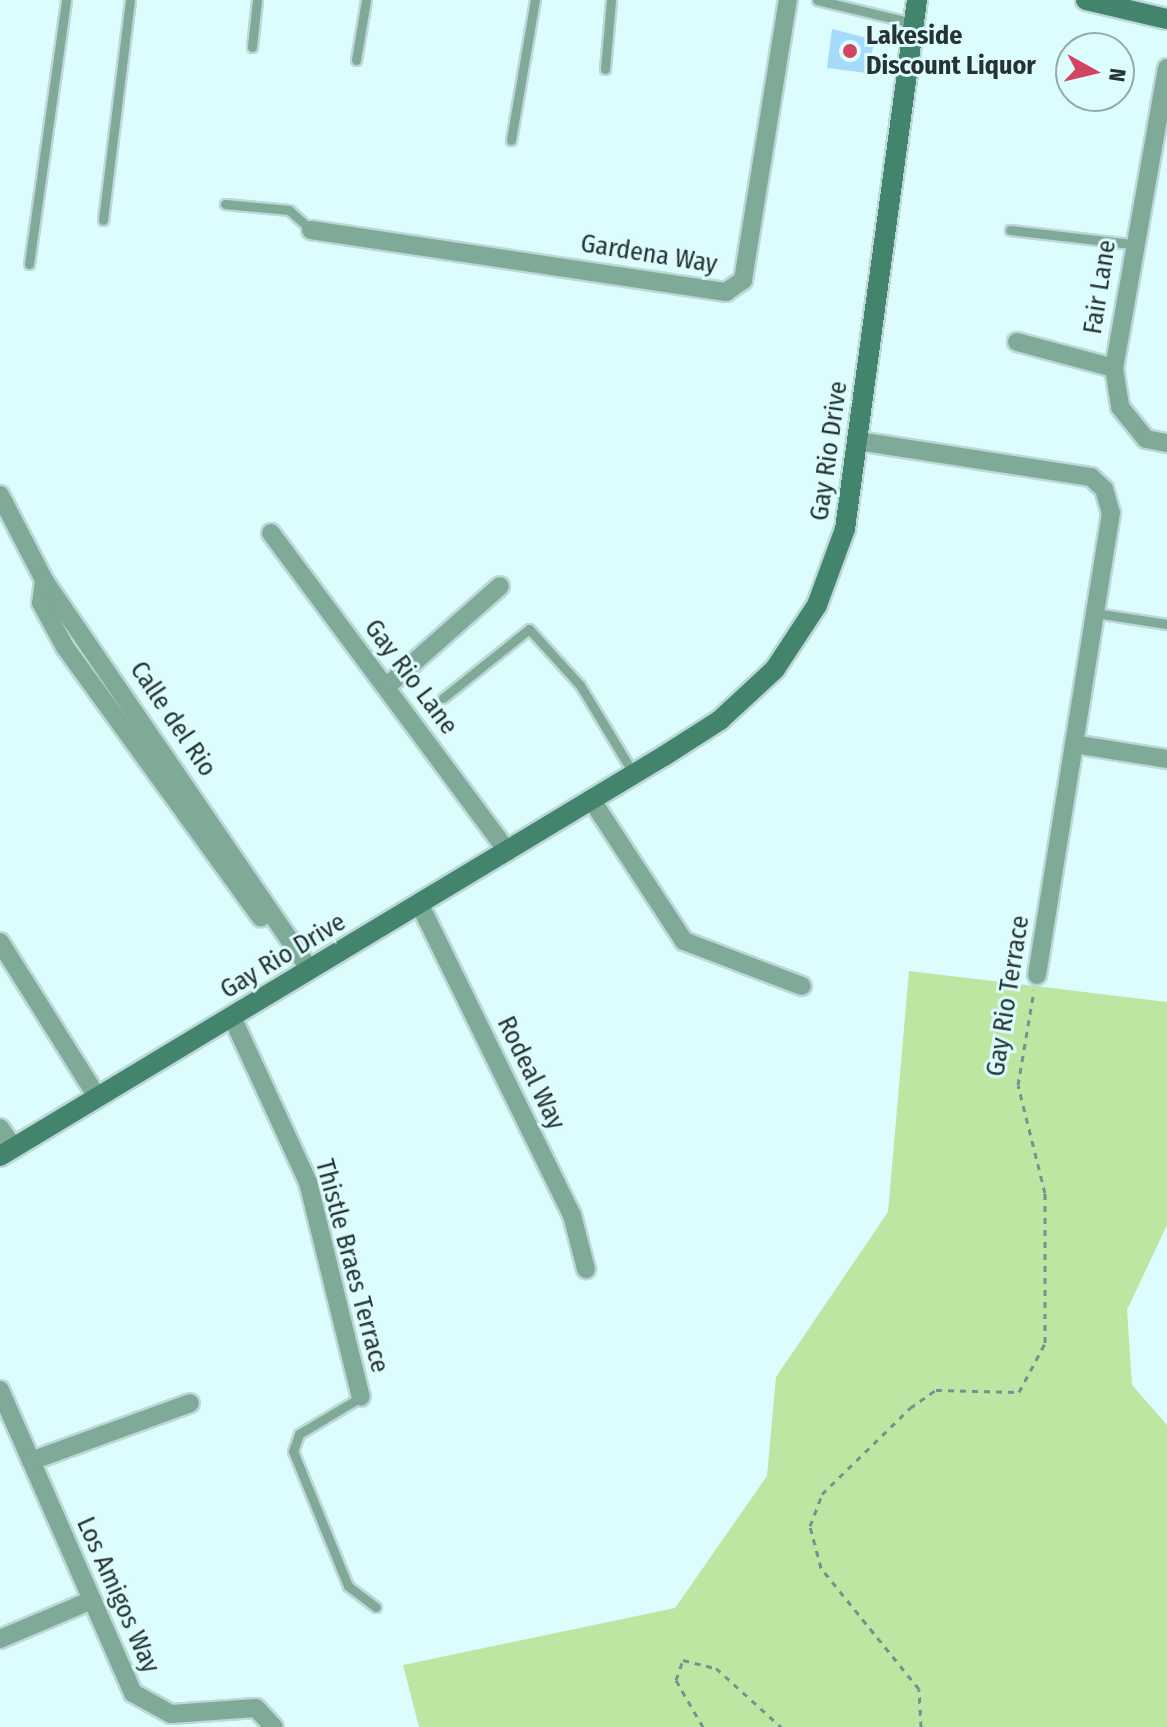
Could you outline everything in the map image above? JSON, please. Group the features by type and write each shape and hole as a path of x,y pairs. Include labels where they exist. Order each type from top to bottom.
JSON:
{"street":[{"name":"Gardena Way","path":"311,230 726,292 743,280 788,0"},
{"name":"Gay Rio Drive","path":"7,1152 508,852 740,704 797,639 838,555 858,441 917,0"},
{"path":"1086,0 1138,6 1167,19"},
{"name":"Fair Lane","path":"1167,68 1148,196 1131,244 1114,368 1120,407 1146,439 1167,443"},
{"path":"1017,342 1114,368"},
{"name":"Gay Rio Terrace","path":"858,441 1091,477 1111,513 1037,975"},
{"name":"Calle del Rio","path":"1,507 44,580 305,973"},
{"name":"Gay Rio Lane","path":"271,533 508,852"},
{"path":"386,687 500,586"},
{"path":"1074,744 1167,759"},
{"path":"591,799 672,931 746,970 802,986"},
{"name":"Rodeal Way","path":"419,903 572,1215 586,1269"},
{"path":"0,942 98,1098"},
{"name":"Thistle Braes Terrace","path":"232,1017 308,1182 361,1397"},
{"path":"0,1128 7,1152"},
{"name":"Los Amigos Way","path":"0,1390 133,1693 156,1710 247,1706 274,1727"},
{"path":"31,1461 190,1403"},
{"path":"0,1639 92,1600"}],"lane":[{"path":"29,264 66,0"},
{"path":"103,220 130,0"},
{"path":"252,47 257,0"},
{"path":"356,60 366,0"},
{"path":"511,140 535,0"},
{"path":"605,69 611,0"},
{"path":"817,0 913,23"},
{"path":"225,204 289,210 311,230"},
{"path":"1010,230 1131,244"},
{"path":"1095,613 1167,624"},
{"path":"443,698 529,629 580,685 633,773"},
{"path":"361,1397 299,1434 293,1451 348,1586 376,1607"}],"path":[{"name":"Gay Rio Terrace","path":"921,1727 919,1689 821,1568 810,1526 822,1494 910,1408 936,1390 1019,1392 1045,1343 1045,1193 1018,1085 1037,975"},
{"path":"703,1727 676,1680 683,1660 716,1668 781,1727"}],"green space":[{"path":"909,971 1167,1002 1167,1225 1127,1310 1132,1385 1167,1425 1167,1727 419,1727 403,1665 675,1608 767,1476 776,1377 888,1212"}],"building":[{"name":"Lakeside Discount Liquor","path":"832,29 875,40 867,73 827,68"}],"place":[{"name":"Lakeside Discount Liquor","path":"850,51"}]}
